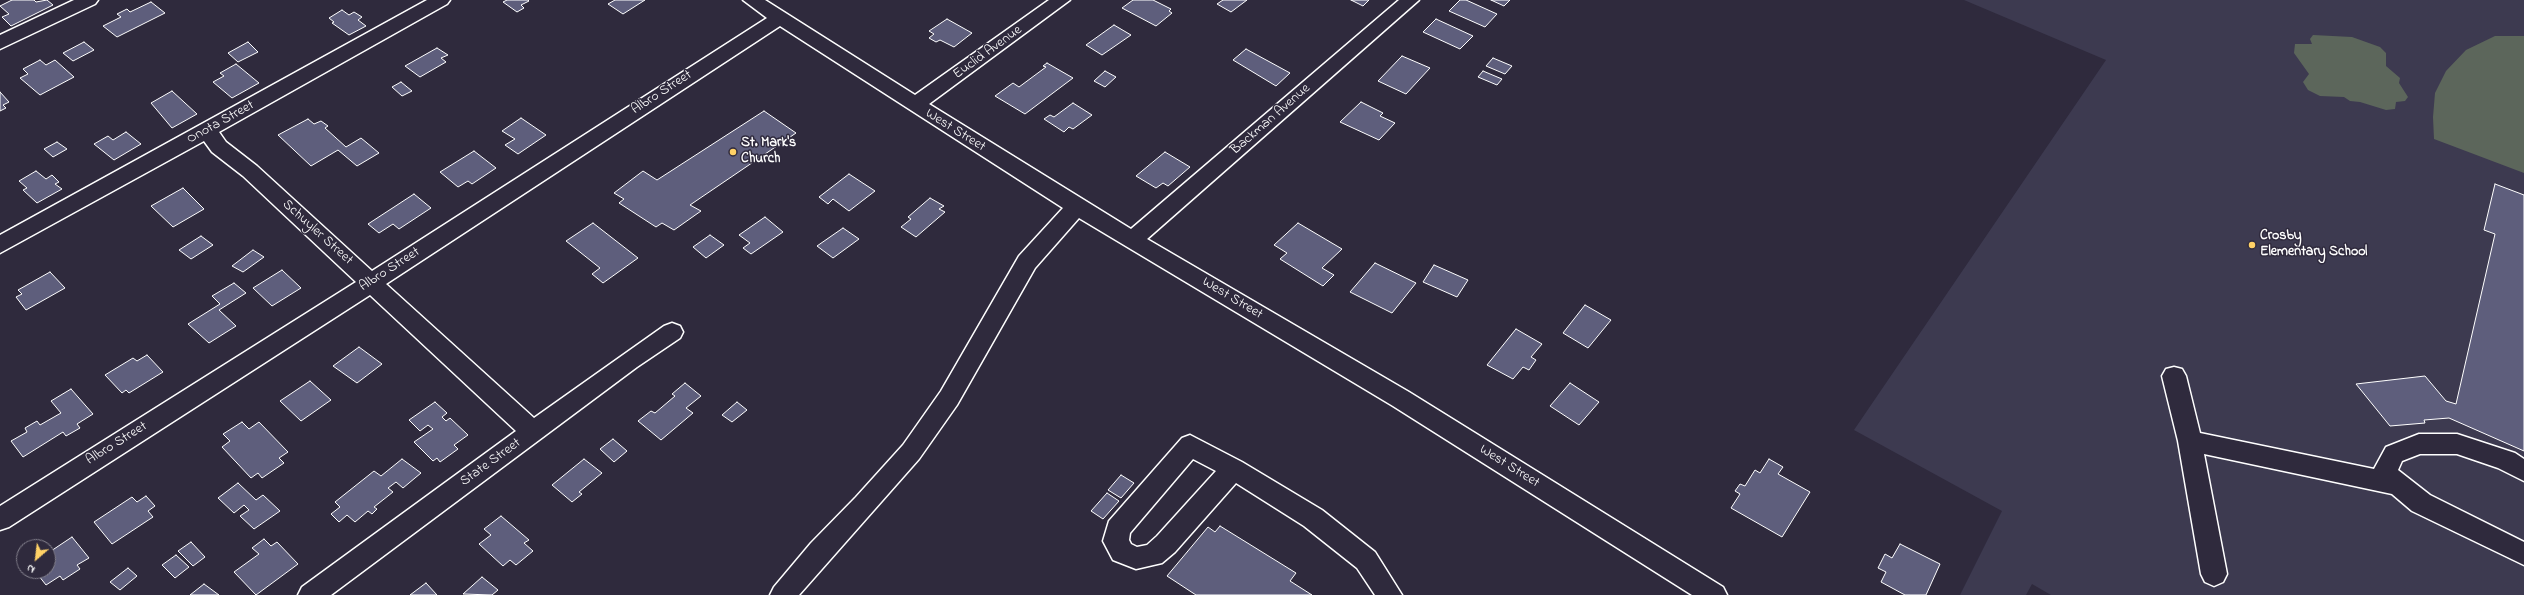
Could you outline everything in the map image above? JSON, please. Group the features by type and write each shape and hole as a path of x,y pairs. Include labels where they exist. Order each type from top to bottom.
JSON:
{"street":[{"path":"0,43 89,0"},
{"name":"Onota Street","path":"0,245 441,0"},
{"name":"West Street","path":"752,0 914,105 1076,207 1401,399 1714,595"},
{"name":"Euclid Avenue","path":"914,105 1061,0"},
{"name":"Backman Avenue","path":"1132,240 1410,0"},
{"name":"Albro Street","path":"0,519 371,282 779,18"},
{"name":"Schuyler Street","path":"207,131 219,147 250,171 533,432"},
{"path":"783,595 820,551 865,505 911,452 949,398 1028,262 1076,207"},
{"name":"State Street","path":"311,595 672,332"},
{"path":"2174,376 2190,441 2214,574"},
{"path":"2190,441 2400,486"},
{"path":"2524,471 2506,460 2457,444 2419,444 2394,454 2384,472 2421,503 2524,554"},
{"path":"1233,469 1166,544 1153,555 1136,558 1122,552 1116,541 1118,529 1190,445 1233,469 1313,518 1366,560 1389,595"}],"shaded area":[{"name":"Crosby Elementary School","path":"1964,0 2524,0 2524,595 2051,595 2032,584 2026,595 1960,595 2002,511 1854,430 2106,60"},
{"path":"2313,35 2352,37 2380,47 2386,53 2386,66 2400,78 2399,83 2408,97 2405,101 2396,102 2395,109 2386,110 2360,102 2350,101 2344,97 2320,96 2308,90 2303,82 2309,74 2294,53 2295,44 2312,44 2310,39"},
{"path":"2495,36 2524,36 2524,173 2434,139 2433,117 2435,93 2446,71 2466,50"}],"building":[{"path":"12,0 34,0 36,2 47,0 53,5 11,26 2,17 9,14 0,6"},
{"path":"507,0 529,1 521,5 524,8 517,12 503,2"},
{"path":"615,0 645,0 623,14 608,4"},
{"path":"1133,0 1153,0 1171,9 1169,11 1172,13 1156,26 1122,8"},
{"path":"1223,0 1247,0 1231,12 1217,4"},
{"path":"1351,0 1369,0 1363,6"},
{"path":"1460,0 1466,0 1497,14 1485,27 1449,11"},
{"path":"1491,0 1510,0 1504,6"},
{"path":"151,2 165,13 117,37 103,26 121,17 117,14 127,9 130,12"},
{"path":"342,10 349,15 354,12 362,17 358,20 366,26 349,35 332,23 334,22 329,18"},
{"path":"947,19 972,33 954,47 940,40 936,42 929,38 934,34 929,31"},
{"path":"1436,19 1473,36 1460,49 1423,32"},
{"path":"1114,25 1131,35 1102,55 1086,45"},
{"path":"84,42 94,50 73,61 63,53"},
{"path":"248,42 258,52 238,62 228,53"},
{"path":"437,48 448,55 441,58 446,62 420,77 405,66"},
{"path":"1246,49 1290,73 1276,86 1233,60"},
{"path":"1402,56 1430,68 1406,94 1378,81"},
{"path":"1493,58 1512,66 1505,74 1486,66"},
{"path":"40,60 46,65 55,60 74,77 40,95 20,78 28,74 23,69"},
{"path":"1047,63 1073,78 1025,114 995,96 1013,83 1019,87 1046,67 1043,66"},
{"path":"236,64 259,83 232,98 213,82 224,76 220,73"},
{"path":"1105,71 1116,77 1105,87 1094,81"},
{"path":"1483,71 1502,79 1497,85 1478,77"},
{"path":"401,82 412,91 402,96 392,87"},
{"path":"172,91 197,114 172,128 151,103"},
{"path":"0,92 9,102 3,105 6,108 0,111"},
{"path":"1361,102 1383,113 1380,116 1395,123 1379,140 1340,122"},
{"path":"1073,103 1092,115 1073,129 1069,127 1064,132 1044,119 1050,115 1054,117"},
{"name":"St. Mark's Church","path":"764,111 796,133 690,205 701,211 674,230 662,223 656,227 619,203 624,199 614,193 643,171 657,180"},
{"path":"521,118 546,135 518,154 505,145 515,139 502,131"},
{"path":"308,119 314,124 321,121 328,126 325,128 346,147 361,138 379,153 357,166 338,150 311,166 278,135"},
{"path":"126,132 141,144 114,160 94,144 108,136 113,140"},
{"path":"57,142 67,149 53,157 44,149"},
{"path":"474,151 496,168 472,184 468,181 458,187 440,172"},
{"path":"1165,152 1190,167 1168,186 1163,183 1156,188 1136,176"},
{"path":"36,171 46,179 52,175 59,182 55,184 62,189 37,203 23,190 27,188 19,181"},
{"path":"849,174 875,191 849,211 833,199 828,204 819,197"},
{"path":"2495,184 2524,195 2524,451 2449,418 2424,420 2425,423 2390,426 2356,384 2425,376 2446,401 2456,404 2495,234 2484,230"},
{"path":"183,188 204,209 173,227 151,206"},
{"path":"414,194 431,208 399,229 393,224 379,233 368,224"},
{"path":"930,198 944,206 939,209 945,212 916,237 901,227 911,219 908,217"},
{"path":"765,217 783,232 751,254 743,248 750,243 739,235"},
{"path":"593,223 638,258 603,283 592,274 600,268 566,241"},
{"path":"1298,223 1342,249 1322,268 1334,275 1323,286 1280,259 1287,253 1274,245"},
{"path":"843,228 859,239 833,258 817,246"},
{"path":"710,235 724,245 706,258 693,247"},
{"path":"201,236 213,245 191,259 179,250"},
{"path":"253,250 264,257 243,272 232,266"},
{"path":"1375,263 1416,283 1392,313 1350,292"},
{"path":"1434,265 1468,280 1457,297 1423,282"},
{"path":"282,270 301,288 272,306 253,288"},
{"path":"50,272 65,288 26,310 16,297 22,294 18,290"},
{"path":"234,283 246,293 219,310 236,326 209,343 188,324 220,304 212,296"},
{"path":"1585,305 1611,320 1588,348 1563,333"},
{"path":"1516,329 1542,344 1531,357 1536,360 1529,370 1523,367 1513,379 1487,365"},
{"path":"359,347 382,364 357,383 333,366"},
{"path":"147,355 163,372 129,393 126,390 122,393 105,375 133,358 137,361"},
{"path":"310,381 331,400 301,421 280,401"},
{"path":"685,383 701,396 686,408 693,413 661,440 638,421 651,411 655,413 675,396 672,394"},
{"path":"1570,383 1599,402 1579,425 1550,406"},
{"path":"71,389 93,414 77,424 80,428 66,436 63,432 23,457 11,441 27,432 25,428 37,421 40,425 61,413 51,401"},
{"path":"435,402 447,413 442,417 446,421 450,418 468,435 454,445 458,449 440,462 437,458 433,461 414,442 433,429 428,425 420,431 409,420"},
{"path":"737,402 747,410 732,422 722,415"},
{"path":"242,422 249,429 259,422 288,452 279,458 284,463 262,478 258,473 251,478 222,447 230,441 223,434"},
{"path":"613,439 627,451 614,462 600,449"},
{"path":"402,459 421,473 403,488 396,482 388,488 393,492 374,507 377,509 372,514 368,511 355,522 347,515 339,522 331,514 340,507 335,502 374,471 381,476"},
{"path":"584,459 602,473 579,492 582,494 572,502 552,485"},
{"path":"1769,459 1783,467 1778,474 1810,492 1782,537 1731,508 1740,494 1735,491 1740,484 1745,486 1755,470 1760,473"},
{"path":"1121,475 1134,483 1121,498 1108,490"},
{"path":"238,483 256,500 263,495 280,511 254,529 240,516 249,510 244,505 234,513 218,498"},
{"path":"1107,493 1119,501 1103,519 1091,511"},
{"path":"146,496 155,506 148,511 153,517 112,544 94,522 132,497 137,502"},
{"path":"501,516 529,540 524,543 533,551 516,565 510,560 503,566 479,544 491,535 484,529"},
{"path":"1220,526 1296,573 1290,581 1312,595 1196,595 1167,576 1208,527 1215,532"},
{"path":"72,537 89,558 77,565 80,569 63,580 60,576 56,579 56,548"},
{"path":"264,539 271,546 277,542 298,564 256,595 234,572 259,554 252,548"},
{"path":"191,542 205,557 193,566 178,551"},
{"path":"1900,544 1940,564 1926,595 1905,595 1881,582 1886,572 1878,568 1885,554 1892,558"},
{"path":"176,555 189,567 175,578 162,565"},
{"path":"128,568 137,576 120,590 110,582"},
{"path":"482,577 498,590 492,595 463,594"},
{"path":"41,579 55,579 46,585"},
{"path":"426,583 437,595 410,595"},
{"path":"204,584 219,595 190,595"}],"place":[{"name":"St. Mark's Church","path":"733,152"},
{"name":"Crosby Elementary School","path":"2252,245"}]}
